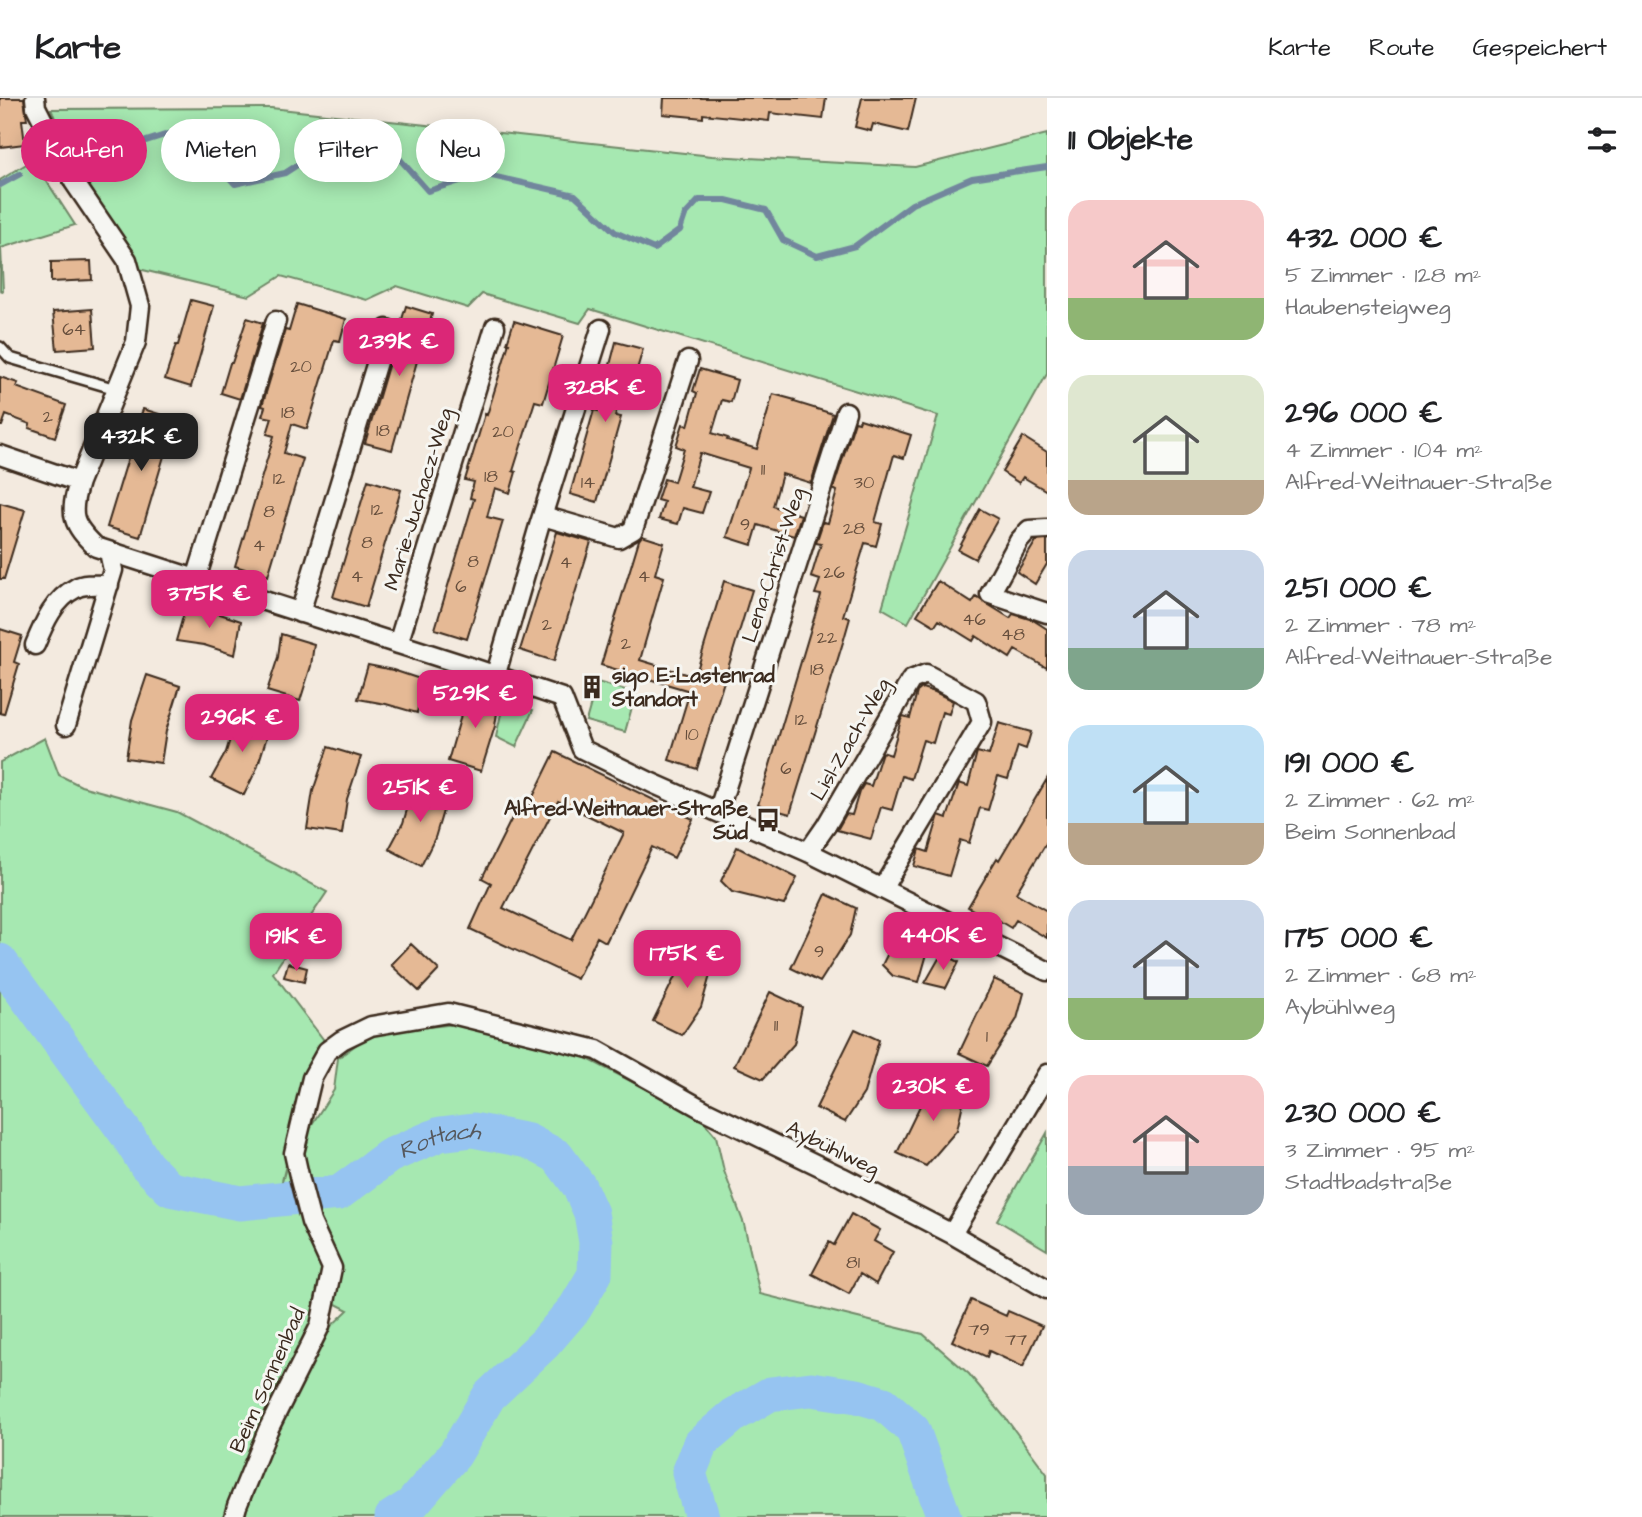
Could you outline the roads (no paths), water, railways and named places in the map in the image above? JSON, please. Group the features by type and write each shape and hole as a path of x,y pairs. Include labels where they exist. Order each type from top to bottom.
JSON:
{"street":[{"path":"35,98 36,107 74,182 127,260 140,306 136,342 73,500 73,517 81,533 103,550 562,698 582,748 652,783 808,852 1047,971"},
{"path":"196,579 276,321"},
{"name":"Marie-Juchacz-Weg","path":"397,644 495,327"},
{"path":"300,613 387,329"},
{"path":"495,677 601,329"},
{"path":"543,516 619,538 634,530 688,361"},
{"name":"Lena-Christ-Weg","path":"718,812 846,412"},
{"path":"0,455 79,482"},
{"path":"1047,529 1029,530 1019,541 990,594 1047,613"},
{"path":"66,725 113,570 103,550"},
{"path":"35,645 48,615 57,603 78,586 109,585"},
{"name":"Lisl-Zach-Weg","path":"808,852 911,680 926,674 976,701 982,722 882,889"},
{"name":"Beim Sonnenbad","path":"234,1517 268,1430 320,1326 332,1268 311,1222 294,1153 312,1078 327,1051 342,1040 371,1026 448,1013 597,1050"},
{"name":"Aybühlweg","path":"597,1050 704,1110 952,1234 1047,1289"},
{"path":"952,1234 1047,1074"}],"lane":[{"path":"0,347 10,358 116,389"}],"waterway":[{"path":"147,141 168,134 205,151 235,184 285,173 325,147 390,148 428,191 483,174 575,195 615,232 654,249 680,230 685,215 699,200 726,200 766,210 783,240 817,256 855,246 912,204 972,178 1047,167"},
{"path":"0,185 20,174"},
{"name":"Rottach","path":"0,961 128,1136 146,1165 170,1189 240,1203 339,1193 389,1156 440,1134 473,1130 528,1141 557,1156 579,1186 591,1213 596,1242 595,1274 575,1308 544,1344 489,1396 455,1454 411,1505 392,1517"},
{"name":"Rottach","path":"702,1517 689,1473 701,1443 734,1415 770,1394 811,1389 857,1396 884,1404 913,1430 944,1517"}],"place":[{"name":"sigo E-Lastenrad Standort","path":"592,687"},
{"name":"Alfred-Weitnauer-Straße Süd","path":"768,820"}]}
